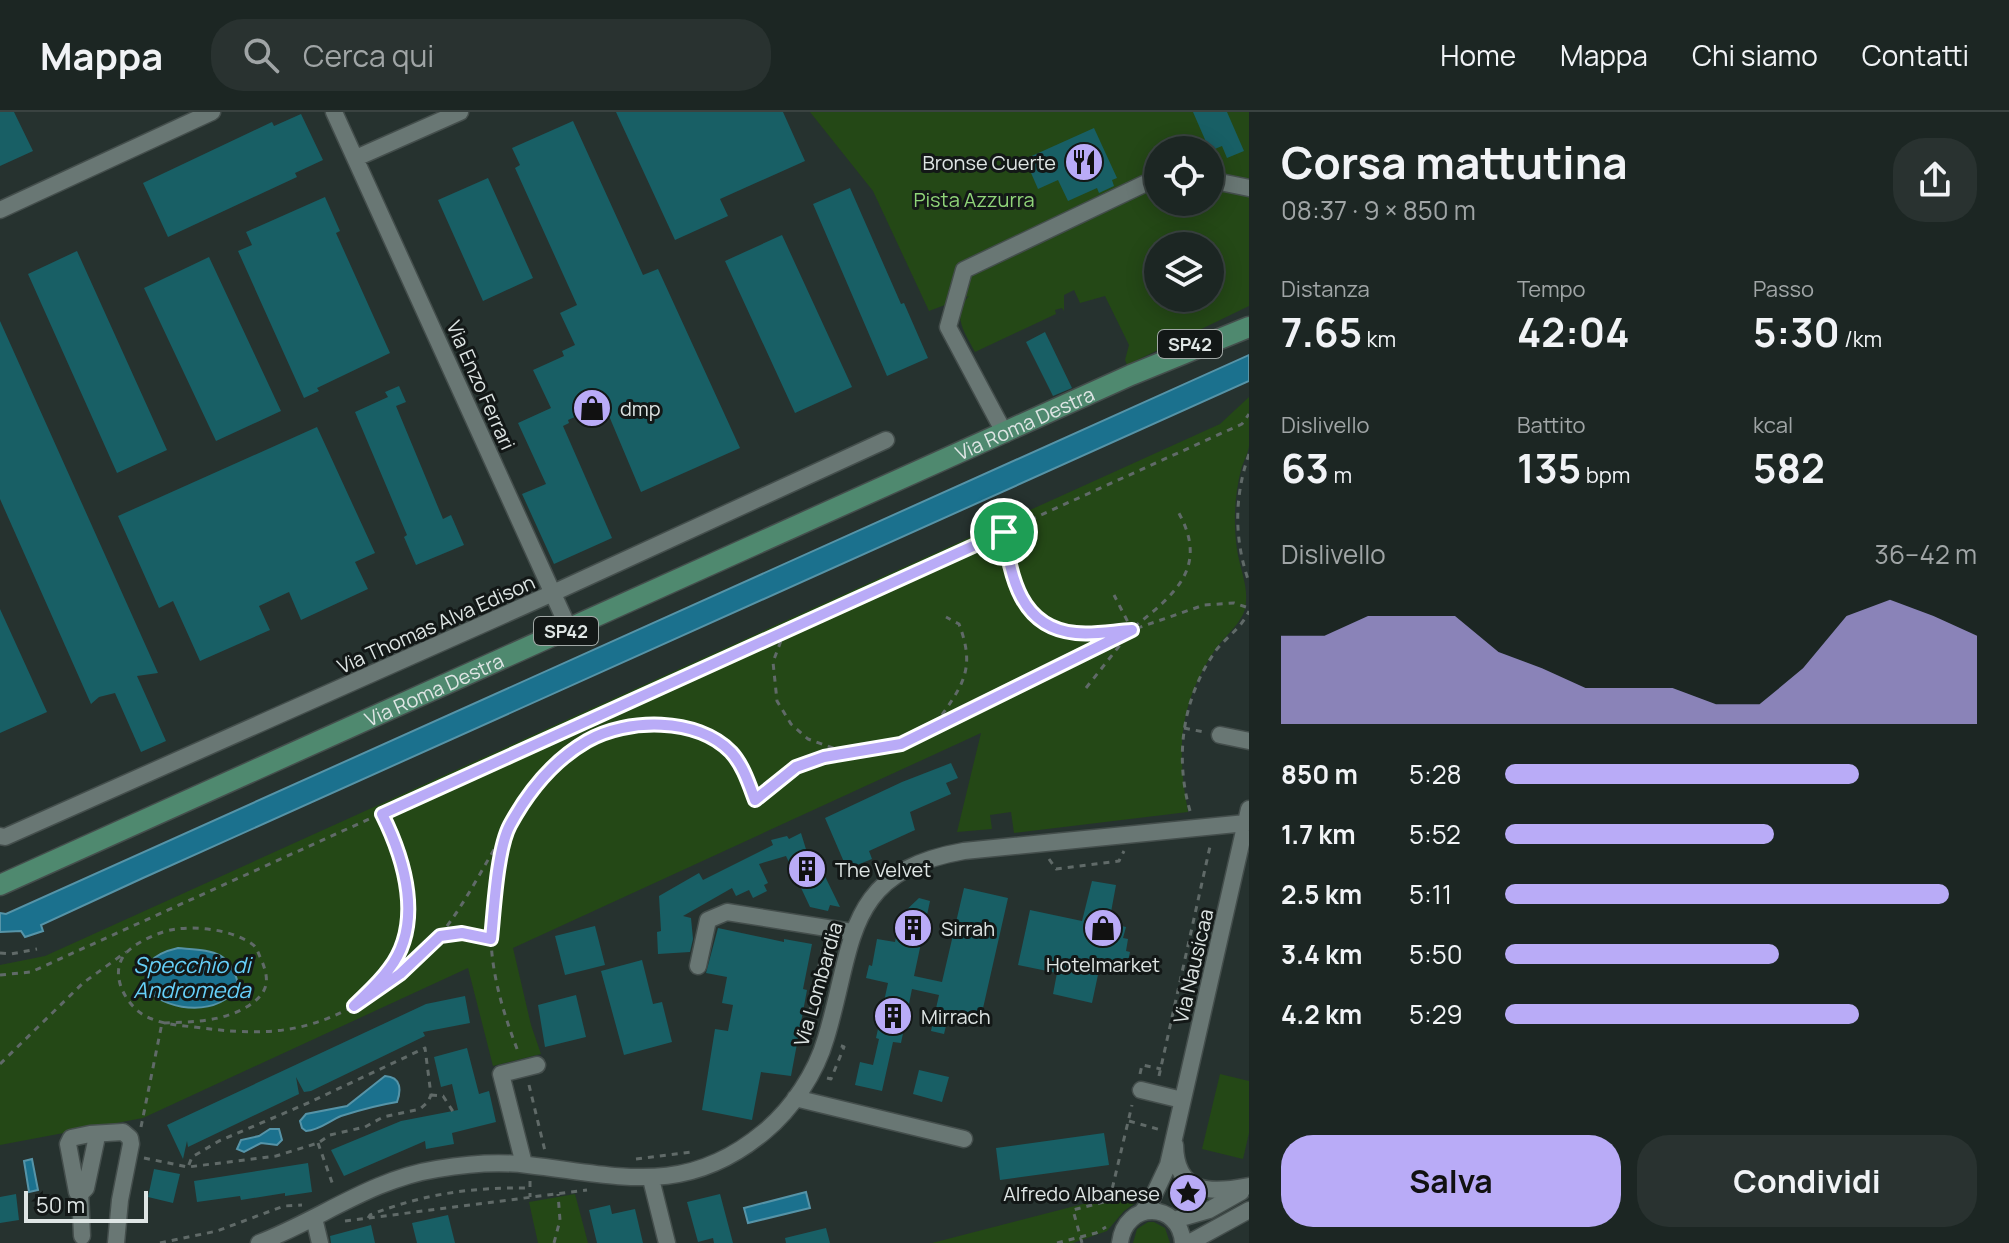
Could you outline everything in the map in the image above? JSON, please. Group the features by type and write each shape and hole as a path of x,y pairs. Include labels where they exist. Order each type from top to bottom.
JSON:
{"main road":[{"name":"Via Roma Destra","path":"0,885 1005,434 1131,375 1249,313"},
{"name":"Via Roma Destra","path":"1131,375 1249,327"}],"street":[{"path":"0,210 212,112"},
{"name":"Via Enzo Ferrari","path":"334,112 569,629"},
{"path":"356,158 460,112"},
{"path":"1224,183 1249,188"},
{"path":"1005,434 948,327 964,270 1144,184"},
{"name":"Via Thomas Alva Edison","path":"0,836 5,837 553,593 886,440"},
{"path":"1220,735 1249,741"},
{"name":"Via Lombardia","path":"259,1243 314,1224 362,1193 401,1177 435,1169 468,1165 651,1179 692,1172 730,1155 802,1100 827,1037 852,932 862,910 882,886 908,869 944,855 1213,835 1248,816"},
{"name":"Via Nausicaa","path":"1186,1243 1172,1218 1168,1165 1248,816"},
{"path":"1213,835 1241,846"},
{"path":"698,966 708,920 727,912 852,932"},
{"path":"528,1067 501,1074 529,1171"},
{"path":"1138,1088 1182,1100"},
{"path":"802,1100 964,1139"},
{"path":"80,1192 75,1191 68,1141 90,1134 123,1132 130,1138 130,1153 120,1200 116,1243"},
{"name":"Via Nausicaa","path":"1174,1132 1178,1163 1184,1175 1197,1187 1219,1192 1249,1186"},
{"path":"80,1192 86,1188 96,1141 94,1136"},
{"name":"Via Nausicaa","path":"1108,1243 1151,1201 1168,1165"},
{"path":"651,1179 667,1243"},
{"path":"1142,1212 1155,1211 1172,1218 1209,1210 1249,1186"},
{"path":"80,1192 82,1236"},
{"path":"104,1243 120,1200"},
{"path":"1186,1243 1249,1210"}],"path":[{"path":"0,975 31,972 1242,424 1249,414"},
{"path":"1249,454 1237,525 1240,556 1249,582"},
{"path":"1086,688 1132,630 1168,601 1189,568 1190,534 1176,508"},
{"path":"1004,532 1014,585 1024,604 1035,615 1054,627 1074,633 1132,630"},
{"path":"1114,595 1132,630"},
{"path":"126,952 120,966 122,993 144,1015 162,1023 244,1033 293,1030 354,1006 400,974 440,936 539,780 589,740 617,729 673,726 708,736 731,752 747,777 755,800 796,767 824,757 901,744 1132,630 1204,605 1234,603 1249,609 1242,624 1219,648 1203,672 1187,710 1182,760 1193,818"},
{"path":"933,728 960,688 967,671 968,653 959,624 946,617"},
{"path":"785,630 773,662 777,701 791,724 808,739 846,753"},
{"path":"1184,728 1201,731"},
{"path":"354,1006 391,967 403,940 408,913 407,883 393,836 382,814"},
{"path":"508,828 498,876 491,939 503,1013 528,1067 546,1155"},
{"path":"1158,1083 1213,835"},
{"path":"1049,858 1056,869 1119,861 1122,851 1134,850"},
{"path":"0,1064 83,983 156,935 176,929 218,931 237,936 255,946 268,976 266,988 254,1001 232,1014 215,1019 162,1023"},
{"path":"440,936 462,933 491,939"},
{"path":"0,953 37,949"},
{"path":"140,1132 162,1023"},
{"path":"802,1100 825,1078 831,1079 844,1047 838,1045"},
{"path":"147,1159 188,1167 276,1156 318,1143 330,1135 365,1127 383,1117 420,1109 431,1095 425,1048 219,1141 192,1157 188,1167"},
{"path":"1082,1243 1073,1210 1110,1198 1142,1065 1161,1069"},
{"path":"431,1095 447,1099 454,1113"},
{"path":"1128,1121 1157,1129"},
{"path":"318,1143 331,1180"},
{"path":"529,1171 530,1197"},
{"path":"368,1218 396,1204 437,1193 470,1188 529,1188"},
{"path":"160,1243 227,1228 284,1206 314,1224 335,1223 595,1189"},
{"path":"554,1243 560,1220 558,1194"},
{"path":"1057,1243 1096,1233 1118,1232"}],"green space":[{"name":"Pista Azzurra","path":"810,112 1249,112 1249,306 1127,365 1125,360 1129,345 1105,296 1080,303 1074,290 1064,295 1064,311 1062,308 1055,310 1056,314 975,352 960,317 969,296 929,311 873,191"},
{"path":"1249,397 1249,446 1239,480 1235,512 1236,545 1246,588 1245,609 1201,673 1187,711 1182,769 1188,812 1014,833 1011,812 990,815 992,829 957,832 981,733 513,948 541,1054 493,1066 468,968 143,1118 0,1145 0,965 45,956 1220,424"},
{"path":"1220,1074 1249,1081 1249,1133 1243,1159 1202,1149"},
{"path":"1177,1174 1198,1195 1217,1199 1183,1211 1178,1208 1173,1199"},
{"path":"1141,1189 1151,1192 1124,1211 1107,1231 1073,1243 932,1243"},
{"path":"575,1194 588,1243 538,1243 529,1202"},
{"path":"1148,1222 1165,1228 1170,1243 1133,1243 1137,1229"}],"water":[{"path":"1249,355 1249,381 143,878 41,925 43,931 25,937 21,931 0,932 0,913 6,914"},
{"name":"Specchio di Andromeda","path":"178,948 218,954 230,965 239,987 219,1003 194,1008 170,1003 147,991 146,974 151,962 161,953"},
{"path":"385,1076 397,1082 397,1102 341,1116 311,1130 302,1128 300,1121 306,1114 347,1106"},
{"path":"270,1129 279,1129 282,1140 277,1145 261,1143 244,1152 237,1149 241,1140 259,1136"},
{"path":"32,1159 38,1190 29,1192 24,1161"},
{"path":"806,1192 810,1208 748,1223 744,1208"}],"building":[{"path":"0,112 14,112 33,151 0,166"},
{"path":"616,112 783,112 805,161 720,199 728,216 675,240"},
{"path":"1193,112 1227,112 1244,151 1227,158 1224,136 1203,136"},
{"path":"301,114 323,160 295,173 297,177 168,237 143,183 272,122 274,126"},
{"path":"573,121 643,275 658,269 740,448 641,492 604,404 568,420 569,423 563,426 612,538 554,564 522,494 546,484 518,423 551,408 533,370 564,356 562,351 575,345 560,313 577,305 515,168 520,165 512,148"},
{"path":"1094,128 1117,178 1112,180 1114,186 1099,193 1097,188 1068,201 1058,180 1038,189 1025,159"},
{"path":"488,178 533,278 483,301 438,200"},
{"path":"850,188 928,358 887,376 813,204"},
{"path":"325,197 340,231 336,233 390,353 317,388 319,391 304,398 238,251 252,245 246,232"},
{"path":"782,235 852,387 795,413 725,261"},
{"path":"77,251 167,450 117,473 28,274"},
{"path":"209,257 281,411 216,441 144,288"},
{"path":"0,321 158,673 137,676 166,741 141,752 115,693 99,697 91,704 0,499"},
{"path":"1045,332 1072,388 1053,396 1026,342"},
{"path":"399,386 406,402 396,406 443,519 451,515 464,545 416,565 404,537 407,535 355,412 388,397 385,392"},
{"path":"317,427 375,553 355,562 368,589 301,620 289,592 259,606 270,630 200,661 173,601 159,608 118,516"},
{"path":"0,609 47,712 0,733"},
{"path":"951,763 958,778 946,783 951,794 910,812 915,830 869,851 872,859 847,869 825,818"},
{"path":"801,833 809,859 815,856 840,907 830,905 828,911 810,907 786,856 759,864 768,883 764,885 767,891 753,898 749,890 736,896 732,888 683,916 691,918 693,939 690,952 658,954 657,932 661,931 659,896 699,873 703,880 773,845 771,840 787,836 789,839"},
{"path":"1092,881 1116,885 1109,923 1126,927 1123,938 1128,939 1126,951 1130,952 1127,965 1121,964 1119,974 1099,970 1092,1003 1053,994 1057,973 1018,965 1030,910 1082,921"},
{"path":"964,888 1008,898 981,1017 950,1010 944,1034 931,1031 939,995 912,989 901,1043 893,1042 882,1091 855,1085 860,1062 873,1065 888,983 866,978 869,965 872,966 877,939 895,942 900,916 919,898 930,901 914,976 942,982"},
{"path":"595,926 605,965 565,975 555,936"},
{"path":"718,928 784,942 784,939 812,944 791,1076 761,1072 752,1120 702,1110 715,1029 728,1031 733,1005 722,1003 727,977 706,973"},
{"path":"642,960 653,1004 662,1002 672,1042 624,1055 601,971"},
{"path":"576,995 586,1037 545,1047 538,1005"},
{"path":"465,996 470,1023 423,1032 425,1036 311,1091 304,1092 296,1077 299,1094 188,1147 187,1141 183,1159 167,1125 426,1004"},
{"path":"467,1048 479,1094 489,1091 496,1122 452,1133 454,1144 426,1149 425,1141 344,1176 331,1150 401,1121 458,1110 452,1084 441,1087 434,1057"},
{"path":"919,1070 949,1077 942,1102 913,1094"},
{"path":"1104,1133 1109,1165 1000,1180 996,1148"},
{"path":"308,1163 312,1192 197,1202 194,1181"},
{"path":"154,1169 180,1174 173,1203 148,1197"},
{"path":"16,1194 19,1220 0,1223 0,1197"},
{"path":"720,1194 733,1243 714,1243 713,1238 698,1242 687,1202"},
{"path":"610,1205 612,1214 635,1209 643,1243 597,1243 589,1210"},
{"path":"448,1215 455,1243 417,1243 412,1223"},
{"path":"371,1225 375,1243 331,1243 330,1236"},
{"path":"826,1228 830,1243 786,1243 785,1238"}],"place":[{"name":"Bronse Cuerte","path":"1084,162"},
{"name":"dmp","path":"592,408"},
{"name":"The Velvet","path":"807,869"},
{"name":"Sirrah","path":"913,928"},
{"name":"Hotelmarket","path":"1103,928"},
{"name":"Mirrach","path":"893,1016"},
{"name":"Alfredo Albanese","path":"1188,1193"}],"route":[{"path":"1004,532 1014,585 1024,604 1035,615 1054,627 1074,633 1132,630 901,744 824,757 796,767 755,800 747,777 731,752 694,730 648,726 617,729 589,740 539,780 508,828 498,876 491,939 462,933 440,936 400,974 354,1006 391,967 403,940 409,903 407,883 393,836 382,814 1004,532"}]}
